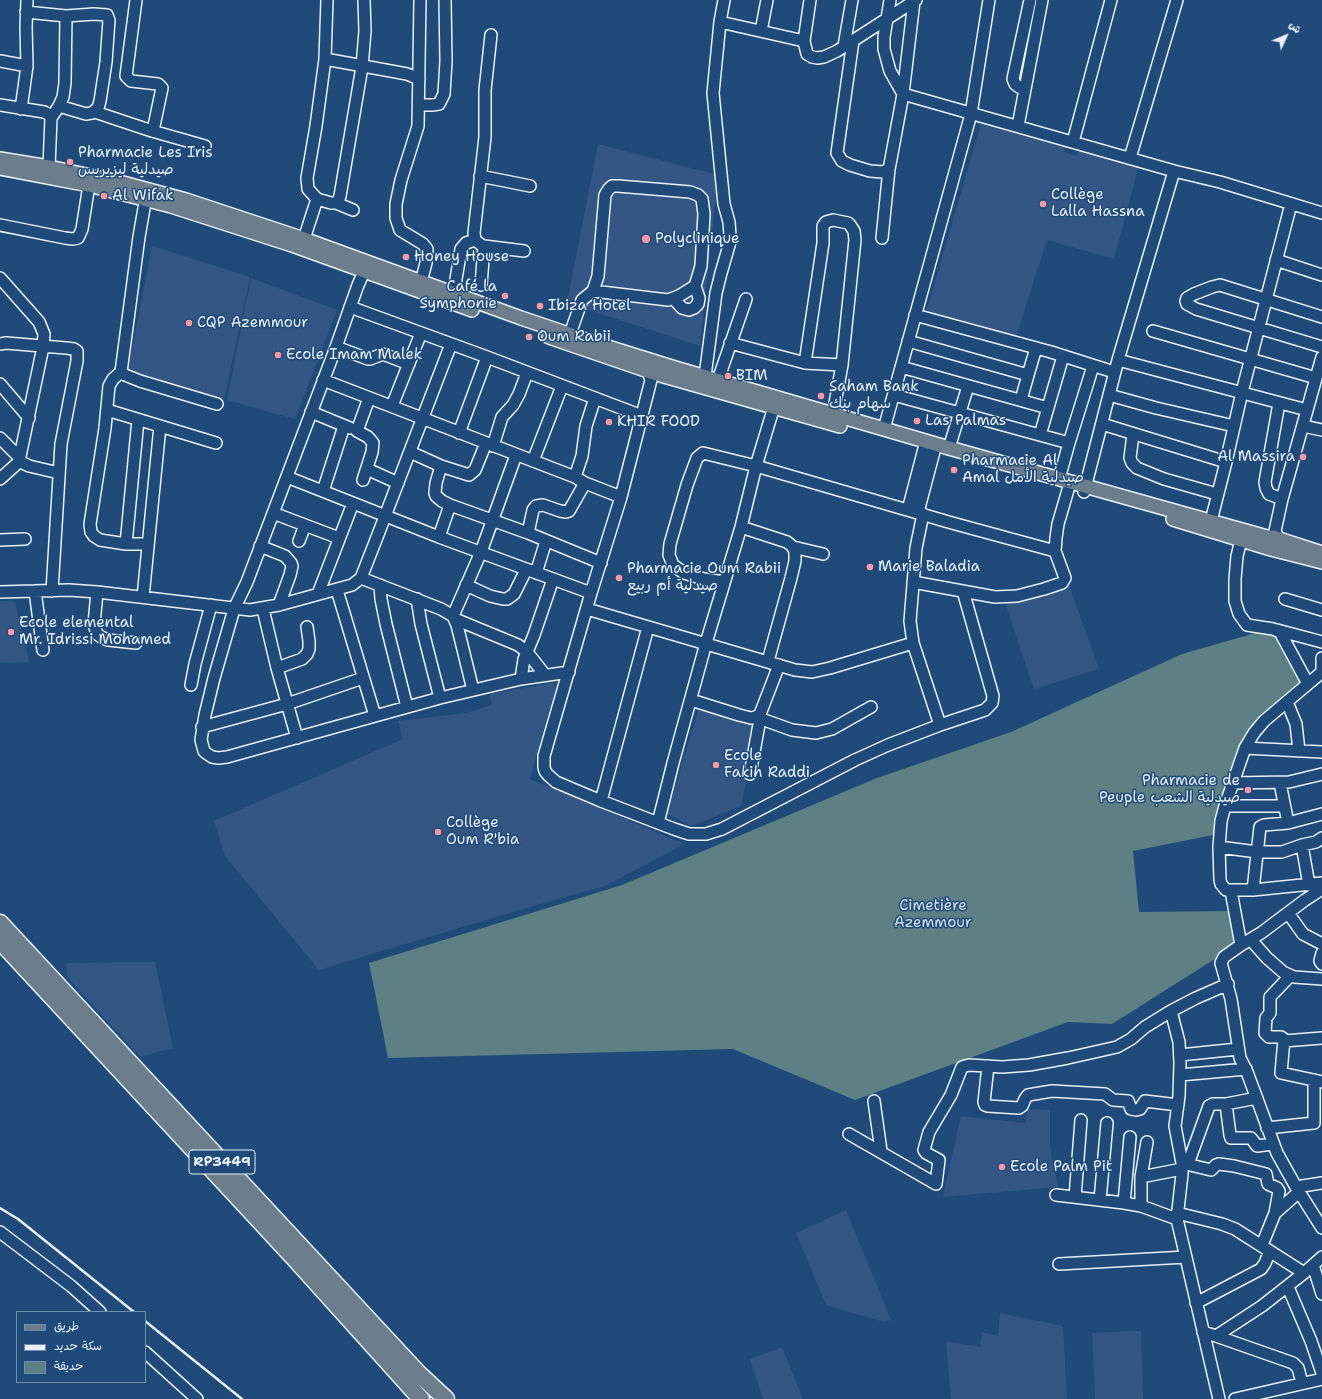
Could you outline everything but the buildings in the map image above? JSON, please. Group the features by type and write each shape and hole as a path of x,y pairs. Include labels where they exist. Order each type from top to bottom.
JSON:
{"highway":[{"name":"RP3449","path":"0,923 418,1373 446,1399"},
{"name":"RP3449","path":"0,941 296,1259 421,1399"}],"main road":[{"path":"0,158 49,167 147,194 230,213 304,239 366,267 421,282 455,294 653,370 775,402 1066,483"},
{"path":"0,168 89,185 147,194 242,228 366,267 565,336"},
{"path":"653,370 705,376 775,402 833,414 884,429 930,446 950,448 1085,489 1241,540 1272,541 1322,553"},
{"path":"1085,489 1211,520 1272,541 1322,562"}],"street":[{"path":"21,109 27,66 27,0"},
{"path":"136,0 126,76 132,81 158,84 162,88 157,117 152,131"},
{"path":"328,0 325,59 307,178 308,189 317,199 336,203 353,210"},
{"path":"336,203 338,202 340,196 362,67 365,31 364,0"},
{"path":"420,0 418,126 401,180 396,204 396,218 400,230 423,244 427,249 426,263 421,282"},
{"path":"419,105 439,104 444,94 446,61 444,0"},
{"path":"705,376 716,294 730,242 729,222 724,204 714,103 714,80 720,22 724,0"},
{"path":"762,31 767,0"},
{"path":"810,0 804,41 807,54 818,58 833,53 915,1"},
{"path":"852,0 837,153 842,161 858,168 877,172 889,170"},
{"path":"890,0 884,37 887,62 895,82 903,94 1174,171 1220,182 1322,213"},
{"path":"884,429 971,114 989,0"},
{"path":"1025,88 1019,87 1015,84 1013,79 1030,0"},
{"path":"1018,126 1042,0"},
{"path":"1073,142 1111,0"},
{"path":"1130,158 1178,0"},
{"path":"882,238 889,170 903,94 915,1"},
{"path":"26,12 66,16 107,15 106,57 100,102 99,106 94,112"},
{"path":"49,167 49,136 52,116 63,97 65,83 66,16"},
{"path":"720,22 804,41"},
{"path":"1025,24 1037,26"},
{"path":"481,285 479,243 474,233 474,223 485,137 485,90 491,36"},
{"path":"325,59 362,67 407,74 419,79"},
{"path":"0,61 27,66"},
{"path":"0,105 44,112 52,116"},
{"path":"59,106 86,114 94,112 205,146"},
{"path":"1085,489 1114,372 1174,171"},
{"path":"480,176 530,186"},
{"path":"0,225 73,239 78,238 82,229 89,185"},
{"path":"565,336 582,300 593,291 598,276 605,195 608,190 612,186 690,192 698,195 702,199 704,214 701,266 695,286 689,291 668,300 593,291"},
{"path":"147,194 139,237 121,372 111,381 90,529 94,536 100,540 126,544 148,544"},
{"path":"304,239 317,199"},
{"path":"1211,520 1242,392 1291,204"},
{"path":"805,363 823,243 823,226 826,222 833,220 848,222 854,231 855,240 842,366 833,414"},
{"path":"455,294 462,248 466,243 479,243 524,251"},
{"path":"1276,260 1322,275"},
{"path":"366,267 247,582 234,609 214,678 202,727 201,740 204,751 209,755 218,758 227,757 440,698 521,679 569,672"},
{"path":"0,278 39,322 44,334 43,347 20,459 0,479"},
{"path":"1322,317 1220,285 1194,294 1187,298 1186,301 1187,304 1196,309 1322,347"},
{"path":"673,298 682,308 689,310 694,308 698,304 699,298 695,286"},
{"path":"718,380 746,299"},
{"path":"350,307 642,416"},
{"path":"915,315 1036,348 1114,372"},
{"path":"1153,331 1251,358 1316,378"},
{"path":"392,406 421,333"},
{"path":"2,340 43,347 74,349 77,353 62,444 52,591"},
{"path":"908,341 1028,375"},
{"path":"730,343 805,363 842,366"},
{"path":"0,592 97,592 250,610 263,609 352,585 361,578 451,344"},
{"path":"336,347 369,359 383,354 409,364"},
{"path":"1021,400 1036,348"},
{"path":"1040,435 1063,356"},
{"path":"459,433 487,357"},
{"path":"1272,541 1282,499 1322,358"},
{"path":"1118,360 1307,410"},
{"path":"913,582 995,598 1044,590 1064,582 1065,578 1055,551 1056,538 1066,483 1069,443 1093,366"},
{"path":"901,367 1048,408"},
{"path":"653,370 621,497 591,593 546,749 544,766 548,775 556,782 601,801 689,834 715,832 855,760 911,736 985,710 989,707 993,700 990,683 962,591"},
{"path":"121,372 125,375 217,404"},
{"path":"410,452 441,466 466,474 471,474 475,470 489,445 502,417 513,405 520,394 527,372"},
{"path":"323,380 575,477 585,483 621,497"},
{"path":"0,384 29,418"},
{"path":"533,461 562,386"},
{"path":"950,448 968,386"},
{"path":"894,395 1069,443"},
{"path":"1109,395 1156,408 1234,426"},
{"path":"357,431 369,398"},
{"path":"575,477 584,447 586,426 595,398"},
{"path":"658,823 706,643 741,527 756,466 775,402"},
{"path":"1279,403 1265,482 1269,494 1282,499"},
{"path":"107,410 216,443"},
{"path":"311,412 368,437 373,442 373,447 365,474 398,484"},
{"path":"126,544 138,420"},
{"path":"1102,424 1226,462"},
{"path":"143,597 160,426"},
{"path":"323,491 344,426"},
{"path":"1303,426 1322,430"},
{"path":"1133,434 1130,458 1132,463 1137,468 1164,479 1217,494"},
{"path":"0,438 20,459 21,463 59,473"},
{"path":"930,446 916,512 916,548 910,621 913,643 940,725"},
{"path":"724,582 704,579 684,573 671,563 669,550 683,497 696,460 701,453 707,453 756,466 1055,551"},
{"path":"473,690 454,618 466,585 481,552 516,455"},
{"path":"441,466 435,493 439,499 450,505 528,533 601,563"},
{"path":"287,477 439,537 591,593"},
{"path":"528,533 533,510 536,506 543,504 560,511 569,511 585,483"},
{"path":"318,594 353,503"},
{"path":"439,537 450,505"},
{"path":"273,512 340,538"},
{"path":"299,541 305,525"},
{"path":"741,527 785,541 793,548 795,553 794,566 774,663 762,709 758,718 750,774"},
{"path":"0,540 25,539"},
{"path":"1241,540 1235,579 1235,601 1239,614 1247,625 1277,630 1322,642"},
{"path":"466,585 490,596 507,599 514,594 531,571 546,541"},
{"path":"260,546 285,556 292,566 279,605"},
{"path":"793,548 823,554"},
{"path":"361,578 441,609 454,618 518,645 527,652 545,675"},
{"path":"521,679 524,659 534,635 553,579"},
{"path":"380,585 381,600 386,624 406,707"},
{"path":"336,590 375,716"},
{"path":"35,591 43,650"},
{"path":"97,592 94,624 97,634 112,640 136,643"},
{"path":"417,599 421,624 440,698"},
{"path":"1285,599 1322,610"},
{"path":"192,685 195,664 211,605"},
{"path":"263,609 277,668 297,738"},
{"path":"587,609 795,670 812,672 913,643"},
{"path":"277,668 302,659 307,654 309,646 307,626"},
{"path":"601,801 648,627"},
{"path":"1277,630 1308,684"},
{"path":"1322,658 1322,672 1258,727 1245,748 1221,821 1219,847 1220,880 1224,887 1231,891 1309,885 1322,888"},
{"path":"202,727 287,704 363,678"},
{"path":"691,700 739,715 758,718 792,730 816,733 832,729 871,706"},
{"path":"1287,702 1296,724 1299,751"},
{"path":"1245,748 1322,752"},
{"path":"1233,783 1280,783 1296,781 1322,774"},
{"path":"1280,783 1288,823"},
{"path":"1225,806 1284,806"},
{"path":"1253,890 1261,825 1288,823 1322,814"},
{"path":"1219,847 1257,852 1282,852 1316,842 1322,838"},
{"path":"1302,845 1309,885"},
{"path":"1322,888 1251,940 1224,957 1221,961 1228,984 1240,1058 1246,1069 1273,1144 1297,1190 1322,1228"},
{"path":"1231,891 1241,946"},
{"path":"1288,913 1303,934 1322,944"},
{"path":"1251,940 1270,961 1290,976 1322,979"},
{"path":"1322,953 1320,961 1322,964"},
{"path":"1267,1128 1318,1123 1318,1081 1281,1073 1284,1041 1282,1037 1269,1037 1266,1035 1266,1019 1270,1014 1270,997 1290,976"},
{"path":"849,1134 936,1184 939,1160 926,1153 924,1150 929,1132 951,1095 962,1067 969,1065 1029,1065 1117,1047 1171,1011 1228,984"},
{"path":"1171,1011 1179,1042 1180,1055 1178,1105 1175,1126 1184,1166"},
{"path":"1284,1041 1322,1038"},
{"path":"1180,1055 1238,1049"},
{"path":"988,1066 984,1102 985,1105 988,1106 1019,1108 1022,1107 1027,1096 1048,1091 1105,1094 1113,1100 1128,1101 1131,1109 1136,1110 1140,1109 1145,1101 1178,1105"},
{"path":"1180,1075 1246,1069"},
{"path":"1218,1399 1177,1216 1184,1166 1209,1106 1213,1104 1226,1104 1257,1098"},
{"path":"874,1101 881,1152"},
{"path":"1226,1104 1231,1138 1251,1138 1257,1146 1273,1144"},
{"path":"1075,1197 1081,1120"},
{"path":"1100,1200 1107,1123"},
{"path":"1124,1203 1130,1137"},
{"path":"1141,1206 1141,1177 1147,1142"},
{"path":"1141,1177 1184,1166 1211,1170 1219,1164 1265,1174 1267,1176 1267,1183 1278,1189 1275,1213 1266,1248 1265,1263 1260,1269 1196,1303"},
{"path":"1275,1213 1297,1190 1322,1183"},
{"path":"1056,1195 1141,1206 1177,1216 1228,1226 1241,1232 1304,1273"},
{"path":"0,1232 71,1286 99,1311"},
{"path":"1059,1264 1186,1257"},
{"path":"1216,1336 1288,1287 1322,1257"},
{"path":"1313,1265 1322,1294"},
{"path":"1288,1287 1311,1341 1322,1372"},
{"path":"1203,1332 1293,1363 1298,1368 1302,1384"},
{"path":"146,1353 197,1399"},
{"path":"1235,1399 1322,1379"}],"shaded area":[{"name":"Collège Lalla Hassna","path":"981,124 1066,147 1064,152 1075,156 1079,150 1138,168 1114,259 1047,240 1016,337 926,313"},
{"name":"Polyclinique","path":"598,144 718,175 700,346 567,303"},
{"name":"CQP Azemmour","path":"152,246 250,277 224,400 128,370"},
{"name":"Ecole Imam Malek","path":"251,278 337,310 295,419 227,400"},
{"path":"1069,585 1099,669 1034,689 1004,600"},
{"name":"Ecole elemental Mr. Idrissi Mohamed","path":"0,601 15,602 29,662 0,663"},
{"name":"Collège Oum R'bia","path":"557,682 530,779 685,844 605,886 319,970 225,856 214,821 403,739 398,721 466,713 492,705 490,694"},
{"name":"Ecole Fakih Raddi","path":"700,705 758,724 741,806 692,826 667,814"},
{"path":"155,962 173,1048 140,1057 67,977 66,963"},
{"name":"Ecole Palm Pit","path":"1028,1109 1050,1110 1050,1148 1058,1187 943,1197 961,1116 1025,1123"},
{"path":"846,1210 891,1320 884,1322 826,1305 796,1233"},
{"path":"1000,1313 1063,1326 1067,1399 951,1399 946,1341 980,1347 982,1332 998,1336"},
{"path":"1141,1331 1143,1399 1095,1399 1092,1333"},
{"path":"782,1347 803,1399 763,1399 750,1359"}],"green space":[{"name":"Cimetière Azemmour","path":"1266,630 1277,633 1304,687 1260,722 1218,834 1133,851 1139,912 1235,911 1237,945 1112,1024 1068,1022 855,1100 733,1049 388,1058 369,963 622,885 877,778 1011,732 1182,654"}],"railway":[{"path":"0,1208 18,1219 133,1311"},
{"path":"146,1322 242,1399"}],"place":[{"name":"Pharmacie Les Iris صيدلية ليزيريس","path":"70,162"},
{"name":"Al Wifak","path":"104,196"},
{"name":"Collège Lalla Hassna","path":"1043,204"},
{"name":"Polyclinique","path":"646,239"},
{"name":"Honey House","path":"406,257"},
{"name":"Café la Symphonie","path":"505,296"},
{"name":"Ibiza Hotel","path":"540,306"},
{"name":"CQP Azemmour","path":"189,323"},
{"name":"Oum Rabii","path":"529,337"},
{"name":"Ecole Imam Malek","path":"278,355"},
{"name":"BIM","path":"728,376"},
{"name":"Saham Bank سهام بنك","path":"821,396"},
{"name":"Las Palmas","path":"917,421"},
{"name":"KHIR FOOD","path":"609,422"},
{"name":"Al Massira","path":"1303,457"},
{"name":"Pharmacie Al Amal صيدلية الأمل","path":"954,470"},
{"name":"Marie Baladia","path":"870,567"},
{"name":"Pharmacie Oum Rabii صيدلية أم ربيع","path":"619,578"},
{"name":"Ecole elemental Mr. Idrissi Mohamed","path":"11,632"},
{"name":"Ecole Fakih Raddi","path":"716,765"},
{"name":"Pharmacie de Peuple صيدلية الشعب","path":"1248,790"},
{"name":"Collège Oum R'bia","path":"438,832"},
{"name":"Ecole Palm Pit","path":"1002,1167"}]}
